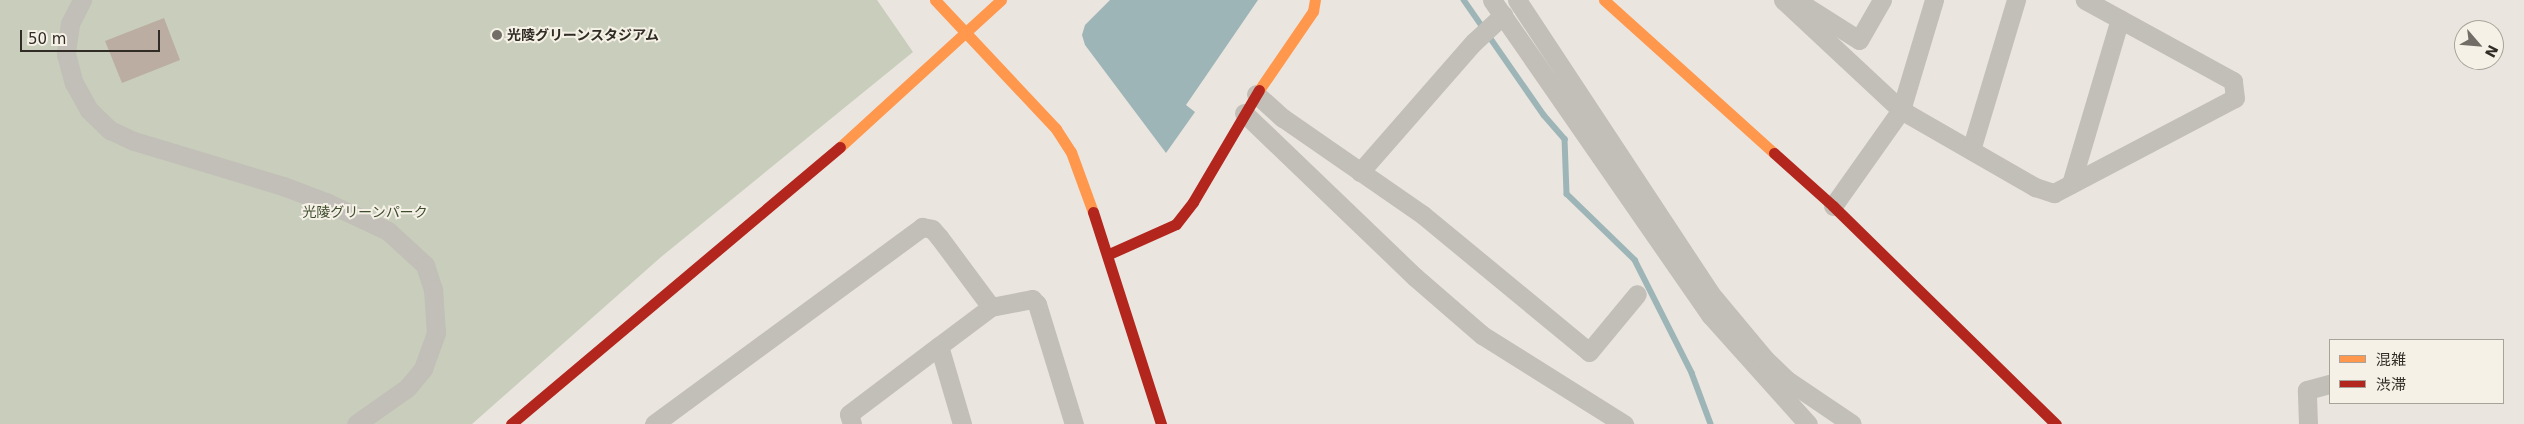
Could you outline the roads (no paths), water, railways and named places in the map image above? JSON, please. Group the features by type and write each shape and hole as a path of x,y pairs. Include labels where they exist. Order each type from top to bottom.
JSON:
{"street":[{"path":"82,0 70,24 66,54 74,82 89,110 110,130 134,141 283,186 328,204 388,231 425,265 433,289 436,333 423,369 407,388 356,424"},
{"path":"935,0 1056,128 1074,159 1109,254 1160,424"},
{"path":"511,424 869,123 968,34 1001,0"},
{"path":"1109,254 1176,224 1193,202 1256,94 1312,11 1315,0"},
{"path":"1517,0 1710,293 1764,359 1787,380 1852,424"},
{"path":"1604,0 1834,206 2056,424"},
{"path":"1796,4 1859,40 1882,0"},
{"path":"1834,206 1902,110 1934,0"},
{"path":"1971,150 2016,0"},
{"path":"1796,4 1902,110 2035,187 2054,193 2235,98 2233,81 2085,0"},
{"path":"1360,172 1474,42 1497,8 1711,316 1808,424"},
{"path":"2071,184 2120,19"},
{"path":"1256,94 1283,118 1423,215 1589,352 1637,294"},
{"path":"1244,113 1415,277 1482,335 1624,424"},
{"path":"654,424 922,227 932,230 939,237 991,307"},
{"path":"846,421 991,307 1032,299 1037,304 1074,424"},
{"path":"939,346 962,424"},
{"path":"2308,424 2307,390 2329,384"}],"water":[{"path":"1110,0 1258,0 1186,105 1195,112 1166,153 1085,45 1082,35 1085,25"}],"waterway":[{"path":"1464,0 1544,115 1565,139 1567,194 1635,260 1692,373 1711,424"}],"place":[{"name":"光陵グリーンスタジアム","path":"497,35"}],"park label":[{"name":"光陵グリーンパーク","path":"365,212"}]}
